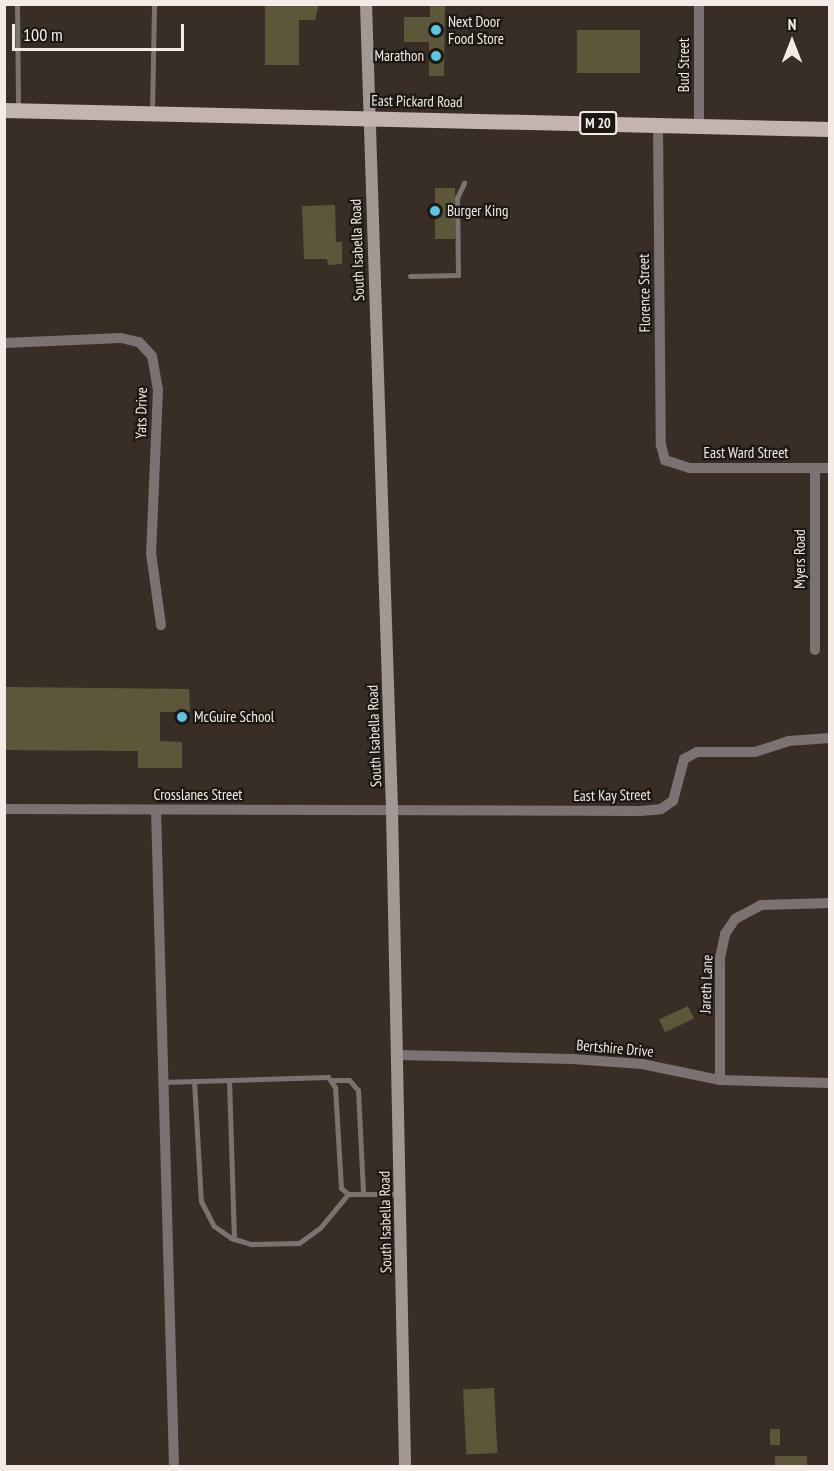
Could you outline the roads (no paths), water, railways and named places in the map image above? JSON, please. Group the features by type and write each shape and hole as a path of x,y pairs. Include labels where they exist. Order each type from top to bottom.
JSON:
{"main road":[{"name":"South Isabella Road","path":"366,4 367,118 392,811 405,1467"},
{"name":"East Pickard Road","path":"11,111 830,129"}],"street":[{"name":"Bud Street","path":"699,4 699,126"},
{"name":"Florence Street","path":"658,125 661,445 664,460"},
{"name":"Yats Drive","path":"4,343 121,338 139,342 152,356 158,389 151,553 162,625"},
{"name":"East Ward Street","path":"664,460 689,468 830,468"},
{"name":"Myers Road","path":"815,468 815,650"},
{"name":"East Kay Street","path":"392,811 661,809 673,801 684,759 697,752 755,752 788,741 830,738"},
{"name":"Crosslanes Street","path":"4,809 392,811"},
{"path":"156,810 174,1467"},
{"name":"Jareth Lane","path":"720,1080 720,958 725,934 735,919 761,905 830,903"},
{"name":"Bertshire Drive","path":"396,1055 642,1064 720,1080 830,1083"}],"lane":[{"path":"11,111 17,4"},
{"path":"152,114 154,4"},
{"path":"410,276 458,275 457,198 464,183"},
{"path":"164,1082 328,1077 333,1080 349,1080 358,1090 363,1194"},
{"path":"229,1080 234,1239"},
{"path":"333,1080 341,1188 348,1194 399,1194"},
{"path":"194,1081 201,1201 214,1226 234,1239 278,1246 299,1243 320,1228 348,1194"}],"place":[{"name":"Next Door Food Store","path":"436,30"},
{"name":"Marathon","path":"436,56"},
{"name":"Burger King","path":"435,211"},
{"name":"McGuire School","path":"182,717"}]}
